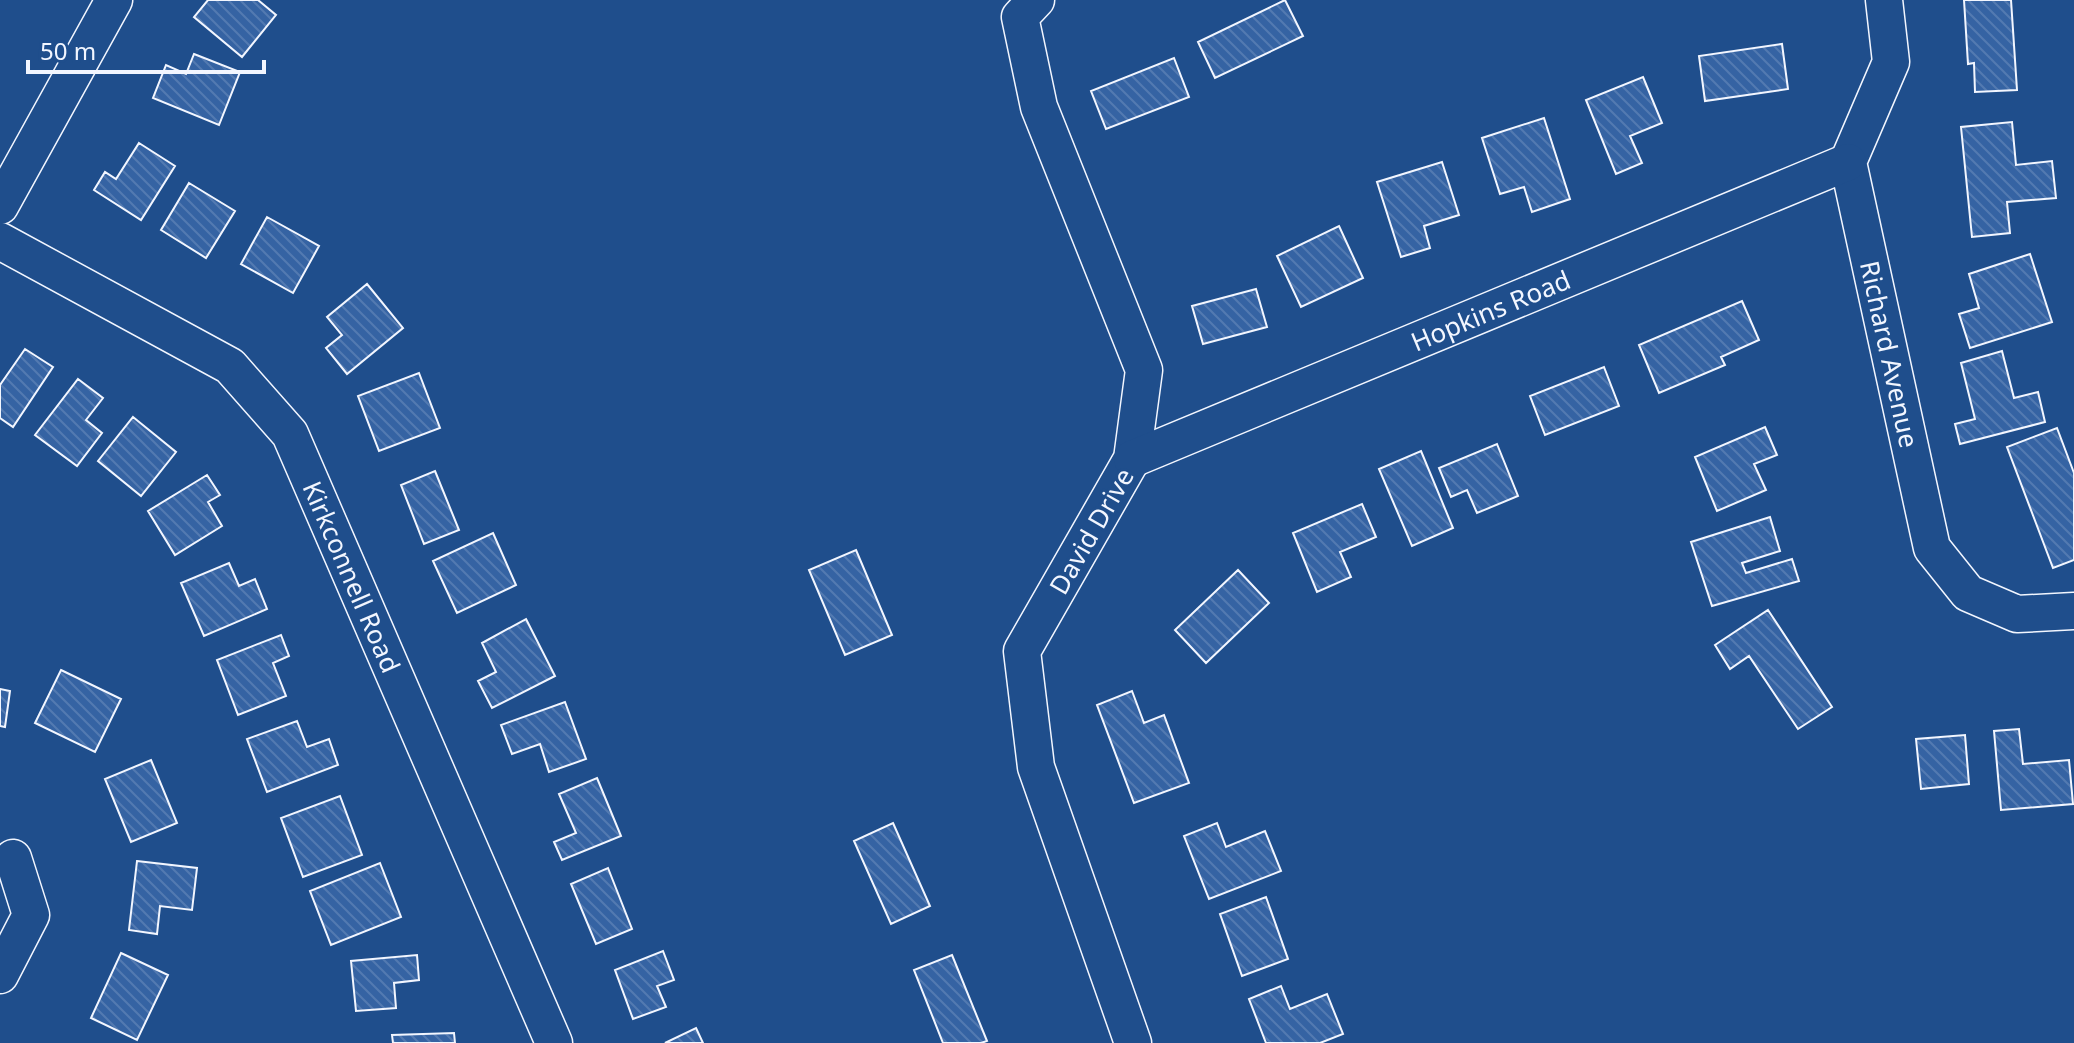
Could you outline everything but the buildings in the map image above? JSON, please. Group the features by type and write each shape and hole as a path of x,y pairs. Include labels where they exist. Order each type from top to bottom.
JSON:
{"street":[{"path":"0,206 114,0"},
{"path":"1848,162 1891,62 1884,0"},
{"name":"David Drive","path":"1028,8 1039,107 1144,370 1132,459 1022,651 1036,767 1133,1043"},
{"name":"Hopkins Road","path":"1132,459 1848,162"},
{"name":"Richard Avenue","path":"1848,162 1932,548 1968,593 2017,614 2074,611"},
{"name":"Kirkconnell Road","path":"0,241 230,366 290,434 554,1043"},
{"path":"0,975 31,915 13,858"}]}
